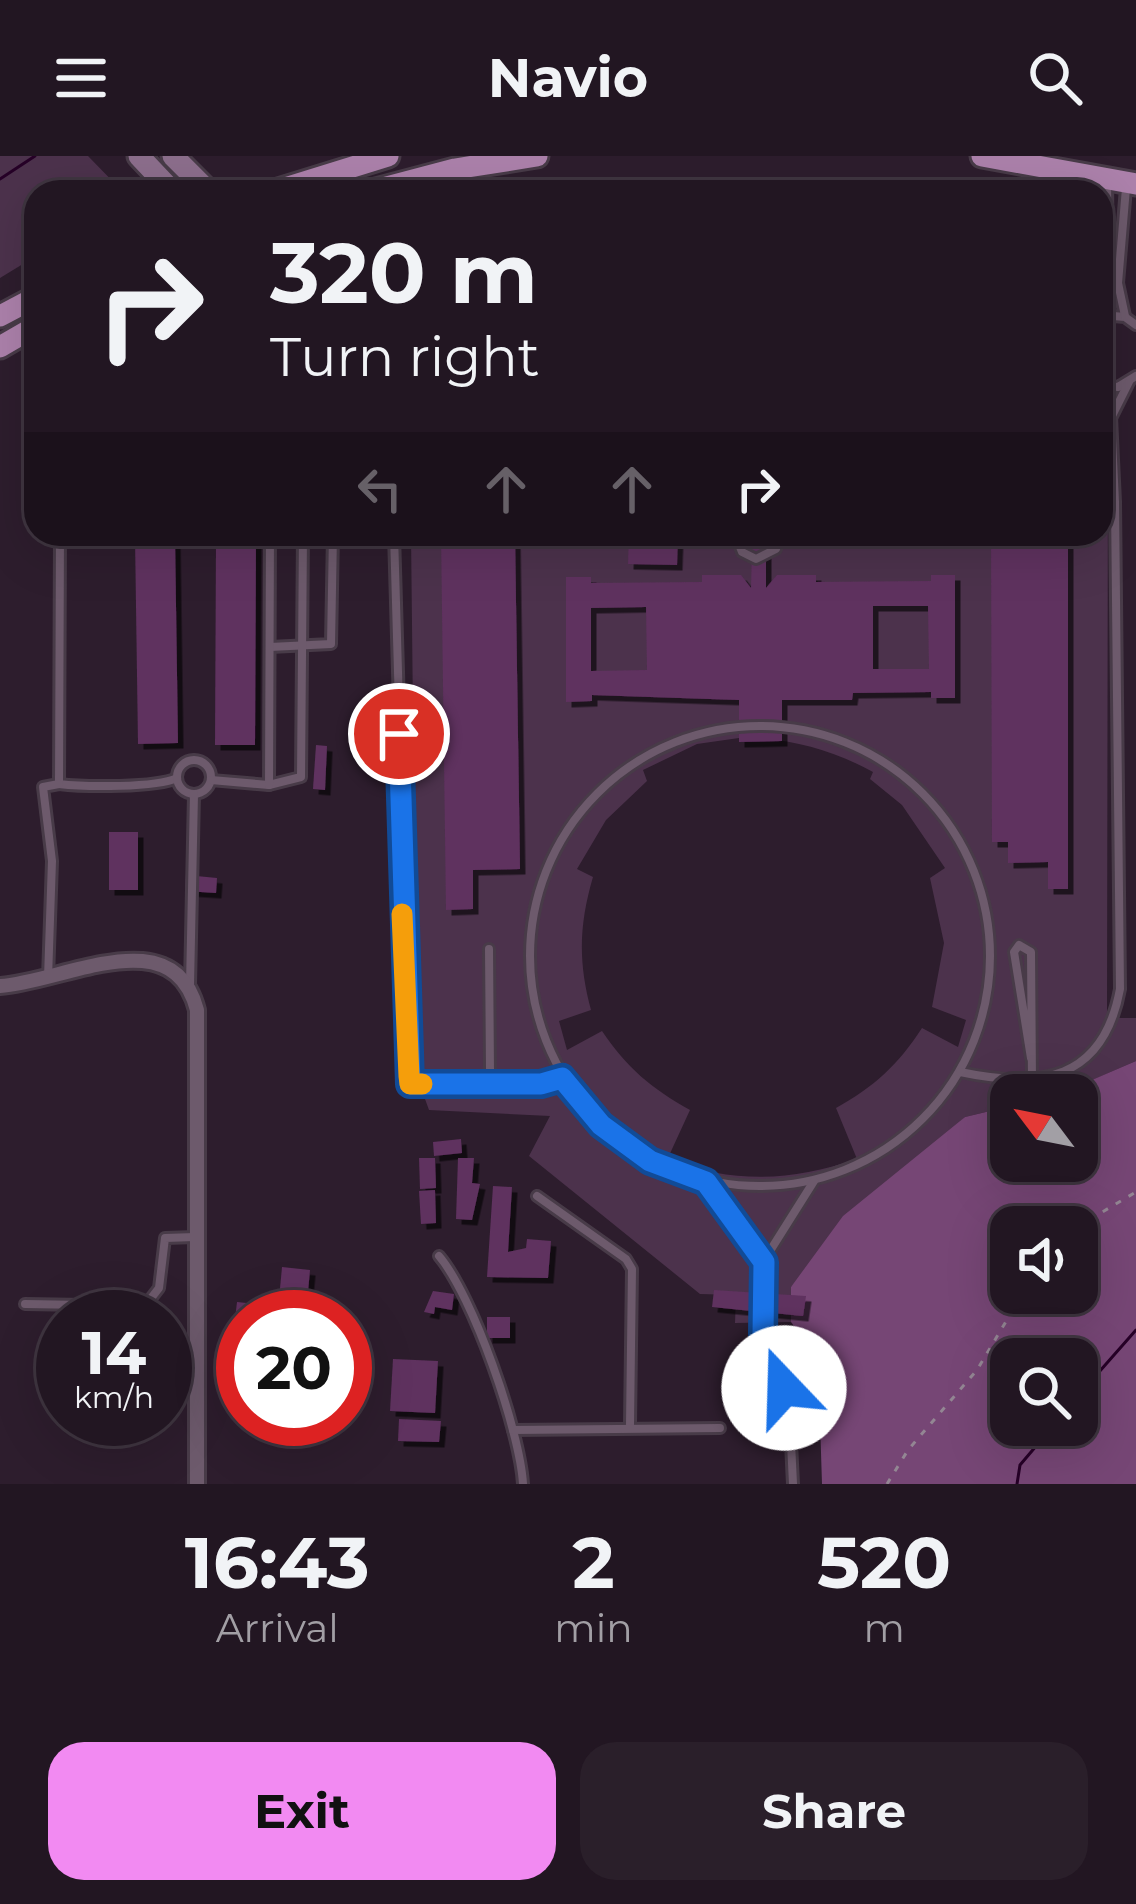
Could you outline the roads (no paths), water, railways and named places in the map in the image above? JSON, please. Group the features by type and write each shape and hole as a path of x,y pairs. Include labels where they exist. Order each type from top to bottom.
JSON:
{"main road":[{"path":"139,156 159,180"},
{"path":"172,156 197,180"},
{"path":"311,180 388,156"},
{"path":"413,180 537,156"},
{"path":"982,156 1123,181"}],"street":[{"path":"0,986 48,980 92,964 127,960 178,971 190,985 196,1010 197,1484"}],"lane":[{"path":"1113,244 1123,181"},
{"path":"1123,181 1118,284 1125,317"},
{"path":"1113,316 1136,325"},
{"path":"1113,414 1133,379"},
{"path":"1049,1074 1088,1058 1114,1018 1120,989 1113,545"},
{"path":"59,784 60,546"},
{"path":"269,785 270,546"},
{"path":"190,985 194,794 211,779 269,785 301,777 303,546"},
{"path":"270,646 326,646 333,640 334,546"},
{"path":"394,546 410,1084 562,1078"},
{"path":"740,546 756,559 777,546"},
{"path":"795,726 866,748 927,793 970,855 990,927 987,1002 960,1072 905,1134 872,1158 814,1181 760,1188 706,1182 650,1161 601,1125 562,1078 534,1009 530,934 549,861 590,799 650,752 720,727 795,726"},
{"path":"48,980 52,861 43,787 166,783 177,778 184,763 197,760 208,768 211,779"},
{"path":"177,778 181,789 194,794"},
{"path":"1031,1058 1015,965 1019,945 1031,952 1032,1074"},
{"path":"489,949 490,1070 495,1084"},
{"path":"960,1072 990,1076"},
{"path":"793,1484 789,1401 763,1334 764,1262 814,1181"},
{"path":"706,1182 764,1262"},
{"path":"537,1196 632,1269 630,1425"},
{"path":"25,1304 145,1306 159,1288 165,1238 196,1238"},
{"path":"439,1256 460,1286 513,1430 523,1484"},
{"path":"513,1430 630,1425 720,1428"}],"waterway":[{"path":"0,179 35,156"},
{"path":"1098,1373 1136,1330"},
{"path":"1017,1484 1020,1465 1036,1446"}]}
